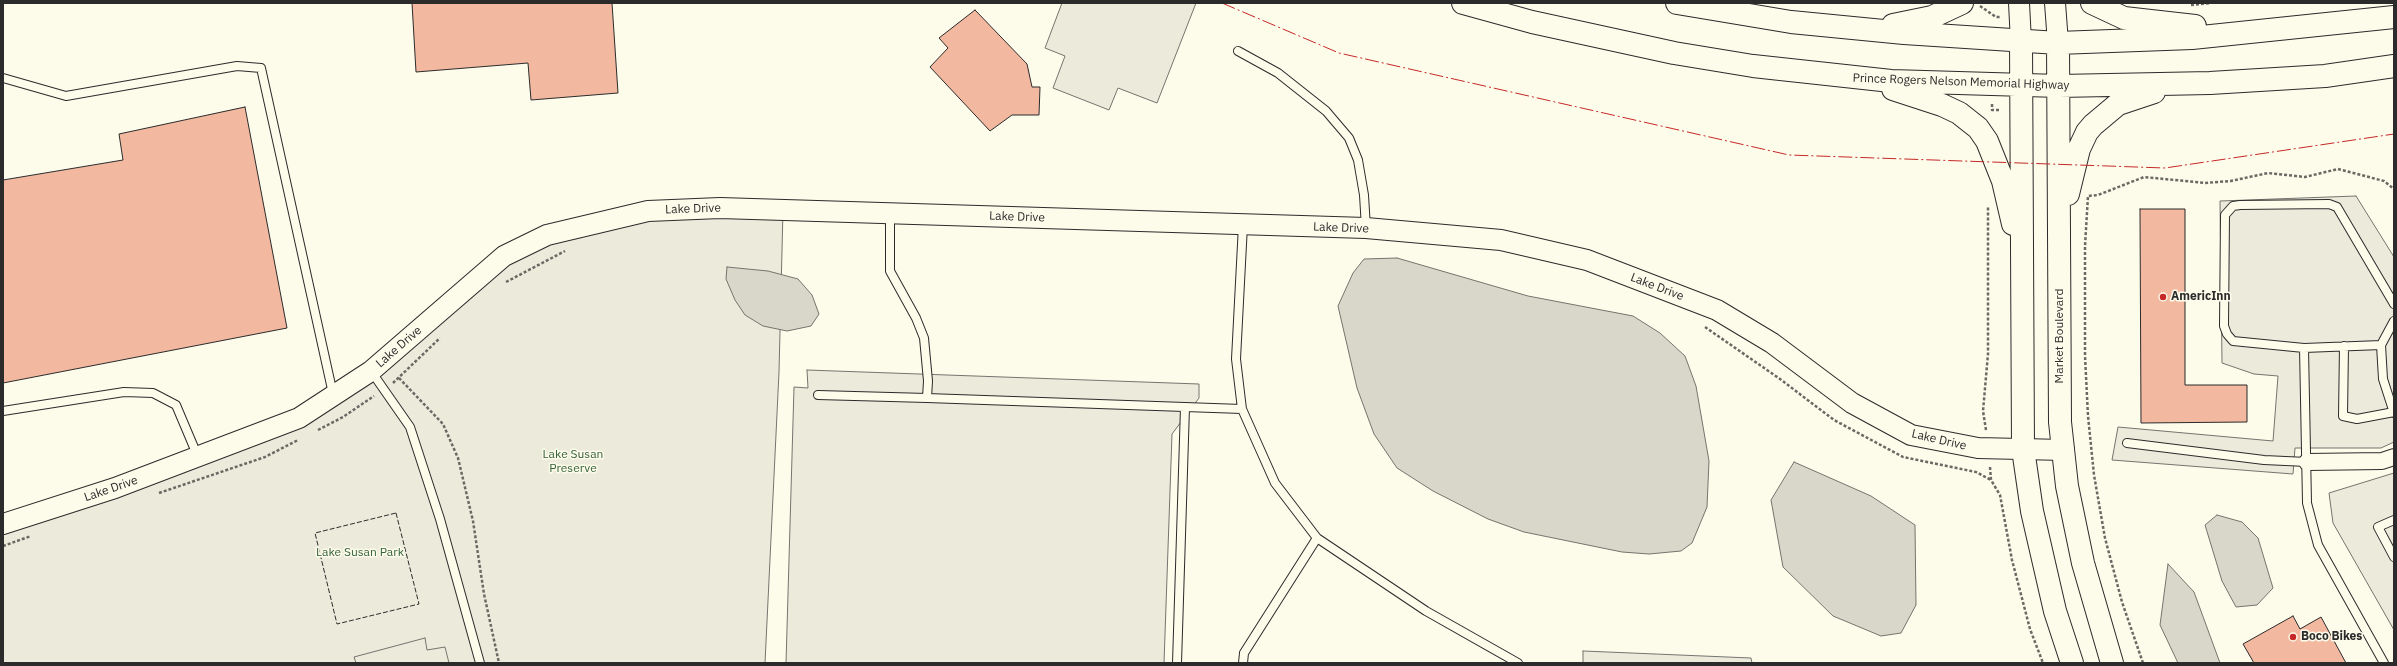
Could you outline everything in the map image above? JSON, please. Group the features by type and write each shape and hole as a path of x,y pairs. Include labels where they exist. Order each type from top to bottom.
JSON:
{"main road":[{"name":"Prince Rogers Nelson Memorial Highway","path":"1463,3 1540,24 1674,53 1846,78 2021,86 2210,83 2325,76 2394,66"},
{"path":"1677,3 1791,22 2021,42 2058,43 2192,38 2394,17"},
{"path":"1842,27 1893,25 1912,22 1949,10 1962,3"},
{"path":"2092,3 2124,18 2145,22 2272,30"},
{"path":"2021,42 2023,449 2032,511 2055,611 2072,663"},
{"name":"Market Boulevard","path":"2058,43 2060,422 2067,486 2083,563 2112,663"},
{"path":"1846,78 1910,93 1942,105 1959,112 1978,128 1987,141 2003,181 2022,263"},
{"path":"2060,234 2072,172 2079,149 2087,132 2102,115 2118,104 2139,96 2210,83"}],"street":[{"path":"2019,3 2021,42"},
{"name":"Market Boulevard","path":"2055,3 2058,43"},
{"name":"Lake Drive","path":"3,524 115,488 198,458 299,418 334,397 371,371 504,256 547,234 648,211 720,208 1366,228 1500,240 1587,260 1717,310 1772,343 1852,403 1911,435 1988,449 2064,450"},
{"path":"2307,462 2382,461 2394,457"}],"lane":[{"path":"1238,51 1278,73 1326,111 1349,138 1358,160 1364,195 1366,228"},
{"path":"3,78 66,96 237,66 261,68 334,397"},
{"path":"2381,345 2304,348 2233,341 2227,334 2224,326 2224,215 2233,206 2329,204 2338,207 2394,304"},
{"path":"890,213 890,271 916,318 924,338 928,381 927,398"},
{"path":"1243,225 1236,359 1242,409 1276,483 1317,538 1426,611 1518,663"},
{"path":"2344,346 2343,416 2357,419 2394,412 2383,379 2381,345 2394,321"},
{"path":"2304,348 2307,503 2318,545 2384,663"},
{"path":"371,371 410,427 440,519 480,663"},
{"path":"3,411 124,392 153,393 176,405 198,458"},
{"path":"818,395 1242,409"},
{"path":"1177,663 1185,407"},
{"path":"2127,443 2264,460 2307,462"},
{"path":"2394,520 2378,527 2394,557"},
{"path":"1243,663 1244,653 1317,538"}],"path":[{"path":"1992,104 1992,110 1999,110"},
{"path":"2143,663 2120,595 2105,538 2094,475 2088,416 2085,356 2085,246 2088,196 2098,195 2144,177 2205,183 2230,181 2268,173 2305,177 2338,169 2384,182 2394,189"},
{"path":"1988,205 1988,354 1983,411 1991,480 2000,495 2012,560 2030,629 2043,663"},
{"path":"502,284 570,249"},
{"path":"1700,324 1780,379 1834,420 1903,457 1976,472 1991,480"},
{"path":"311,434 343,417 399,378 444,334"},
{"path":"399,378 443,424 458,458 473,521 484,594 499,663"},
{"path":"154,495 265,457 304,437"},
{"path":"3,546 35,535"}],"green space":[{"name":"Lake Susan Preserve","path":"783,210 779,372 765,663 3,663 3,524 299,418 504,256 648,211"}],"shaded area":[{"path":"1062,3 1196,3 1157,103 1118,88 1109,110 1053,88 1065,56 1045,48"},
{"path":"2356,196 2394,257 2394,442 2381,448 2295,448 2293,474 2112,460 2118,427 2273,441 2278,376 2254,374 2222,363 2220,201"},
{"path":"1397,258 1528,296 1633,316 1660,333 1685,356 1696,386 1709,461 1707,507 1692,543 1681,551 1649,554 1622,552 1524,532 1488,519 1433,491 1397,468 1374,434 1357,388 1338,306 1353,273 1364,259"},
{"path":"727,267 768,271 798,279 812,295 819,314 811,326 787,331 763,326 745,315 735,300 726,279"},
{"path":"807,370 1199,384 1199,398 1172,434 1164,663 786,663 794,387 808,388"},
{"path":"1794,462 1871,496 1915,525 1916,605 1901,633 1881,636 1833,616 1783,567 1771,500"},
{"path":"2394,473 2394,630 2333,523 2329,493"},
{"path":"2217,515 2242,522 2258,538 2273,588 2257,605 2236,607 2222,581 2205,525"},
{"path":"2168,564 2194,592 2220,663 2178,663 2160,625"},
{"path":"425,638 427,650 445,647 449,663 356,663 354,657"},
{"path":"1583,651 1751,658 1752,663 1583,663"}],"building":[{"path":"412,3 612,3 618,93 531,100 528,63 416,72"},
{"path":"975,10 1027,64 1032,87 1040,87 1039,115 1012,115 990,131 930,67 948,48 939,38"},
{"path":"245,107 287,328 3,383 3,180 123,160 119,134"},
{"name":"AmericInn","path":"2140,209 2185,209 2185,385 2247,385 2247,422 2141,423"},
{"name":"Boco Bikes","path":"2293,616 2300,629 2321,617 2346,663 2254,663 2243,644"}],"fence":[{"path":"396,513 419,604 337,624 315,533 396,513"}],"power":[{"path":"1222,3 1339,53 1789,155 2165,168 2394,134"}],"place":[{"name":"AmericInn","path":"2163,297"},
{"name":"Boco Bikes","path":"2293,637"}],"park label":[{"name":"Lake Susan Park","path":"360,553"}]}
